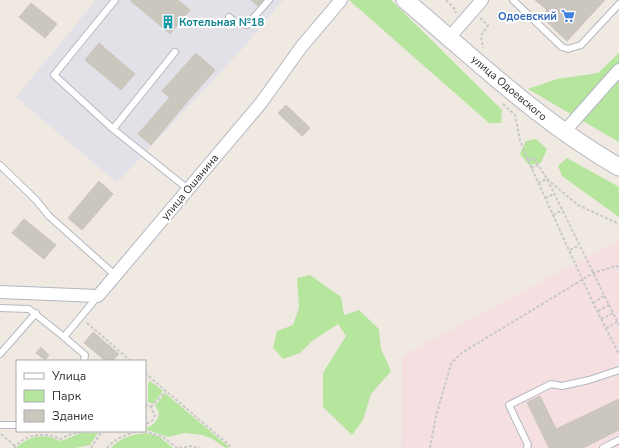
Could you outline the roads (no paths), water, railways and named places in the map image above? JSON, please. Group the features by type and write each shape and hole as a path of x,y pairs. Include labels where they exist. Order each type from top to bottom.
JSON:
{"street":[{"name":"улица Ошанина","path":"98,296 261,103 302,46 341,0"},
{"name":"улица Одоевского","path":"405,0 526,104 564,132 619,167"},
{"path":"449,38 482,0"},
{"path":"564,132 619,70"},
{"path":"0,292 98,296"}],"lane":[{"path":"115,0 54,75 113,128 188,190"},
{"path":"229,17 235,22 247,25 269,0"},
{"path":"513,0 562,47 568,49 581,45 619,4"},
{"path":"113,128 175,52"},
{"path":"0,165 36,200 48,216 116,276"},
{"path":"64,337 98,296"},
{"path":"0,308 29,309 36,312 85,355 84,360"},
{"path":"0,354 36,312"},
{"path":"527,448 528,445 509,405 551,384 562,386 589,380 619,370"},
{"path":"0,425 16,425"},
{"path":"603,448 619,440"}],"place":[{"name":"Одоевский","path":"568,16"},
{"name":"Котельная №18","path":"168,22"}]}
